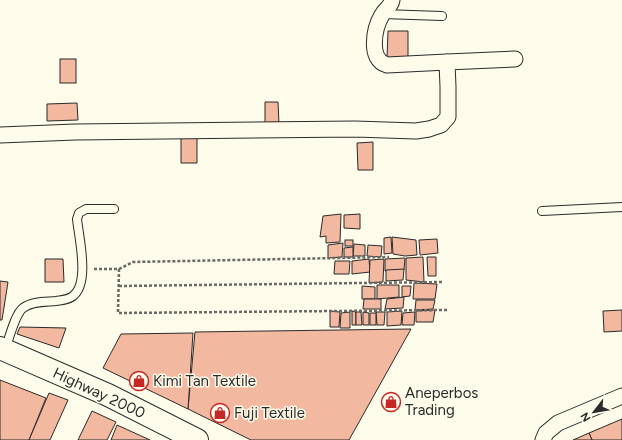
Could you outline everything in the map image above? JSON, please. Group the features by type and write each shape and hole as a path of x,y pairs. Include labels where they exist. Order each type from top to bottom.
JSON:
{"main road":[{"name":"Highway 2000","path":"2,349 108,396 174,431 197,440"}],"street":[{"path":"392,0 389,7 382,14 376,29 375,49 376,57 379,61 387,64 515,59"},
{"path":"0,135 75,132 355,129 416,131 429,129 441,125 448,117 446,62"},
{"path":"543,440 546,433 558,423 622,396"}],"lane":[{"path":"382,14 442,16"},
{"path":"542,211 622,207"},
{"path":"2,349 18,313 23,308 31,304 68,299 75,295 80,288 83,269 77,219 78,213 86,210 114,209"}],"path":[{"path":"83,269 119,269 133,262 389,257"},
{"path":"119,269 118,313 447,310"},
{"path":"119,286 443,282"}],"building":[{"path":"388,31 408,31 408,59 387,58"},
{"path":"60,59 76,59 76,83 60,83"},
{"path":"265,102 278,102 279,124 265,124"},
{"path":"77,103 78,120 47,121 47,104"},
{"path":"181,135 197,136 197,163 181,163"},
{"path":"373,142 373,170 358,170 357,143"},
{"path":"341,214 340,242 326,243 326,236 320,237 323,216"},
{"path":"360,214 360,229 344,228 344,215"},
{"path":"391,237 392,253 384,254 384,238"},
{"path":"392,237 416,240 417,255 405,256 393,254"},
{"path":"437,239 438,253 420,255 419,240"},
{"path":"345,240 353,240 353,246 345,246"},
{"path":"343,243 342,257 328,258 328,245"},
{"path":"354,244 365,245 365,256 353,256"},
{"path":"368,245 382,246 381,257 367,256"},
{"path":"353,247 353,257 344,257 344,248"},
{"path":"423,257 424,282 406,280 406,258"},
{"path":"427,257 436,257 436,276 428,276"},
{"path":"405,258 404,270 385,271 385,259"},
{"path":"45,259 63,259 64,282 45,282"},
{"path":"369,259 370,272 352,274 352,261"},
{"path":"384,259 383,282 369,283 370,260"},
{"path":"335,261 350,261 349,274 334,274"},
{"path":"404,269 403,280 386,281 386,270"},
{"path":"0,281 8,282 2,320 0,320"},
{"path":"414,283 437,284 435,299 413,299"},
{"path":"377,285 399,285 399,297 377,299"},
{"path":"362,286 375,287 375,299 362,299"},
{"path":"402,286 411,286 410,296 402,297"},
{"path":"404,297 403,308 385,309 387,299"},
{"path":"364,299 381,299 381,309 363,309"},
{"path":"416,300 435,300 433,309 415,310"},
{"path":"435,310 433,322 416,322 416,311"},
{"path":"622,310 622,331 604,332 603,311"},
{"path":"330,311 340,312 339,327 330,327"},
{"path":"352,311 356,312 356,325 352,325"},
{"path":"402,311 401,325 387,326 387,312"},
{"path":"350,312 350,328 340,328 341,313"},
{"path":"356,312 361,312 362,325 356,325"},
{"path":"363,312 369,313 369,325 363,325"},
{"path":"376,312 385,312 384,325 377,325"},
{"path":"415,312 414,325 402,325 403,313"},
{"path":"370,313 376,313 376,325 370,325"},
{"path":"20,327 66,328 59,348 17,334"},
{"path":"411,329 349,440 251,440 188,409 195,332"},
{"path":"193,333 188,409 103,368 121,334"},
{"path":"0,380 46,398 29,440 0,440"},
{"path":"49,393 68,400 50,440 29,440"},
{"path":"92,411 116,422 107,440 78,440"},
{"path":"622,419 622,440 592,440 589,433"},
{"path":"117,425 150,440 111,440"},
{"path":"589,433 592,440 573,440"}],"place":[{"name":"Kimi Tan Textile","path":"139,381"},
{"name":"Aneperbos Trading","path":"391,402"},
{"name":"Fuji Textile","path":"220,413"}]}
